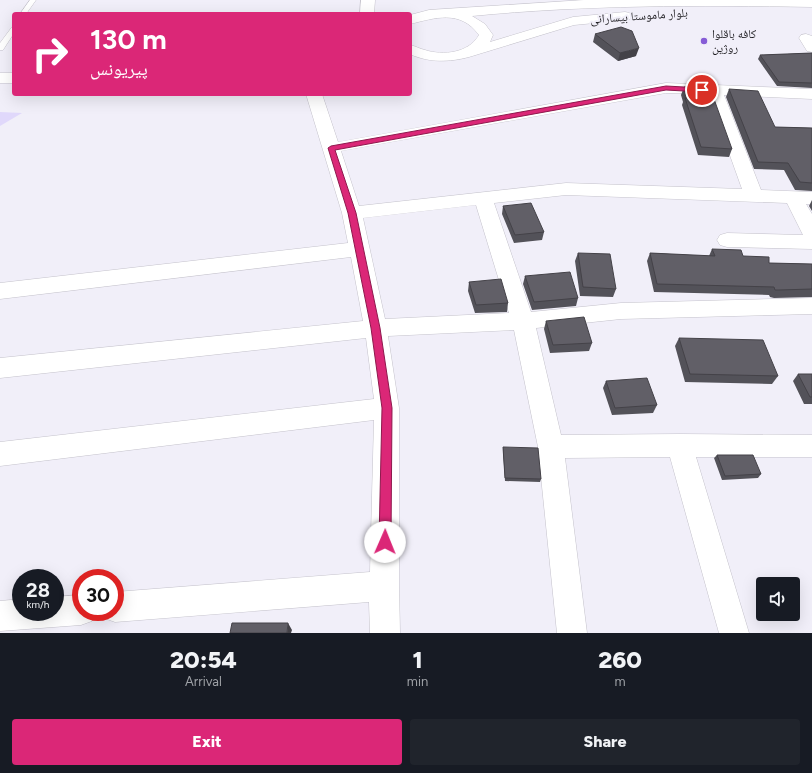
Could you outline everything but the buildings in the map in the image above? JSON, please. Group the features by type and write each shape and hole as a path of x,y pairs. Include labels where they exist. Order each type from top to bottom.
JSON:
{"street":[{"path":"367,12 368,0"},
{"name":"بلوار ماموستا بیسارانی","path":"448,14 532,7 642,1 788,1 812,3"},
{"path":"532,7 529,10 528,16 534,23 546,28"},
{"name":"بلوار ماموستا بیسارانی","path":"453,56 573,21 659,12 812,12"},
{"path":"412,19 424,15 448,14 474,21 482,27 486,35 484,42 471,52"},
{"path":"412,50 427,55 453,56"},
{"path":"412,61 453,56"},
{"path":"0,78 12,78"},
{"path":"331,148 666,88 812,94"},
{"path":"714,90 754,196"},
{"path":"315,96 352,213 376,328 387,408 384,586 386,633"},
{"path":"352,213 566,189 803,198 812,233"},
{"path":"483,198 523,321 551,447 572,633"},
{"path":"727,240 812,242"},
{"path":"0,291 360,249"},
{"path":"0,368 376,328 523,321 621,311 812,306"},
{"path":"0,454 387,408"},
{"path":"551,447 680,445 812,446"},
{"path":"680,445 734,633"},
{"path":"124,606 384,586"},
{"path":"0,616 12,615"}],"lane":[{"path":"25,12 33,0"},
{"path":"2,47 12,31"}],"shaded area":[{"path":"0,112 22,113 0,126"}],"place":[{"name":"کافه باقلوا روژین","path":"704,41"}],"route":[{"path":"385,542 387,408 376,328 352,213 331,148 461,126 666,88 702,90"}]}
